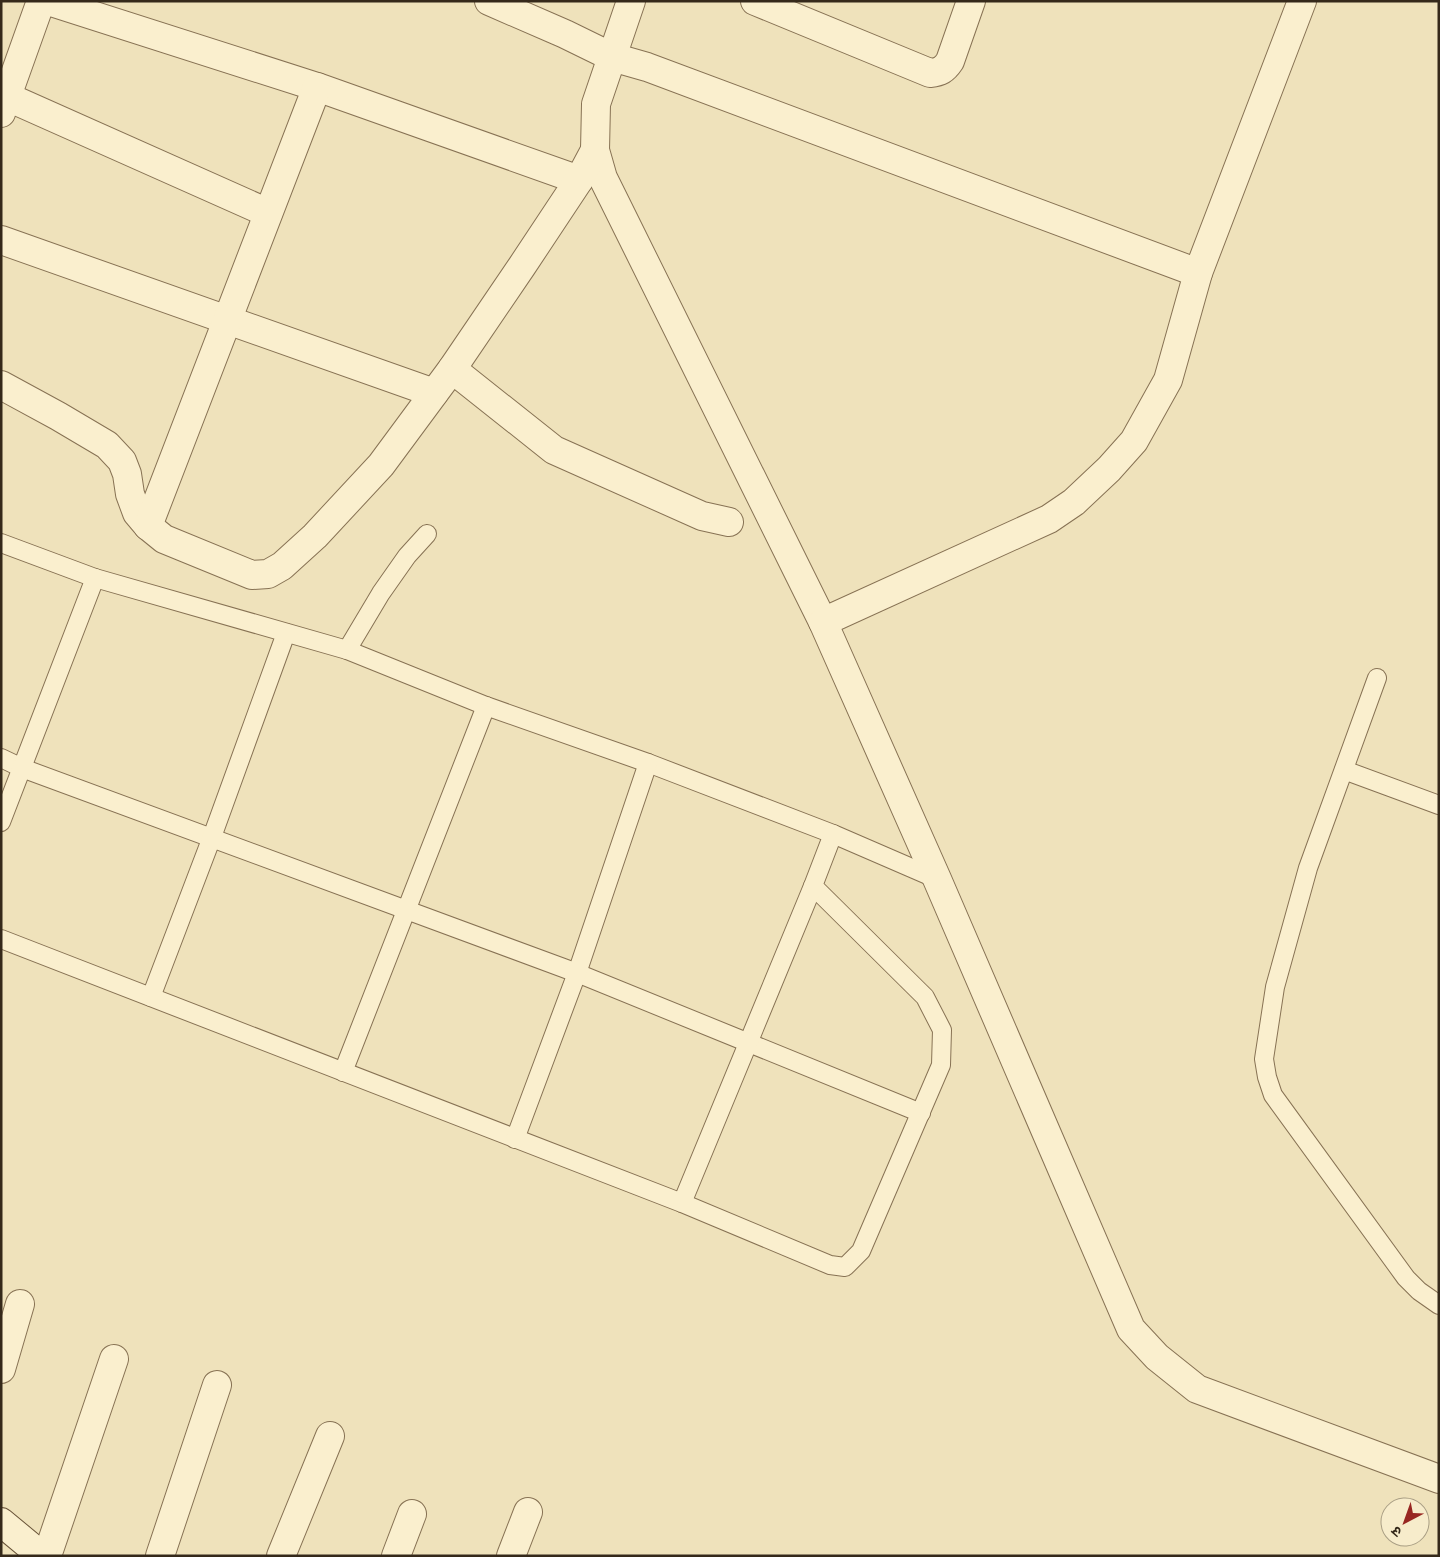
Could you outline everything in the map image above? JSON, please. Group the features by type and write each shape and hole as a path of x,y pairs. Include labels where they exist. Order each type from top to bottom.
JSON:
{"street":[{"path":"41,1 3,101 268,213"},
{"path":"48,1 316,87 579,180"},
{"path":"489,1 612,57 647,67 1198,273"},
{"path":"631,1 596,104 595,150 603,178 823,622 938,878 1131,1329 1157,1357 1197,1388 1439,1479"},
{"path":"755,1 930,72 939,72 946,68 950,61 971,1"},
{"path":"823,622 1049,519 1074,502 1109,469 1134,441 1168,380 1198,273 1293,4"},
{"path":"148,526 316,87"},
{"path":"1,385 107,445 122,461 137,513 148,526 164,539 252,575 268,574 282,566 315,536 381,465 452,369 522,266 579,180 595,150"},
{"path":"1,240 434,393"},
{"path":"452,369 554,450 702,516 729,522"},
{"path":"1,1368 20,1304"},
{"path":"47,1556 114,1359"},
{"path":"160,1556 218,1385"},
{"path":"281,1556 330,1436"},
{"path":"511,1556 528,1512"},
{"path":"396,1556 412,1514"},
{"path":"1,1522 42,1556"}],"lane":[{"path":"347,650 381,593 427,534"},
{"path":"1,542 95,578 347,650 486,706 648,763 833,834 938,878"},
{"path":"1,822 95,578"},
{"path":"151,997 212,837 286,633"},
{"path":"1377,678 1308,868 1275,987 1264,1059 1273,1095 1406,1278 1439,1304"},
{"path":"343,1072 486,706"},
{"path":"1,758 22,768 577,973 921,1113"},
{"path":"515,1139 577,973 648,763"},
{"path":"1344,770 1439,805"},
{"path":"682,1203 833,834"},
{"path":"1,939 682,1203 830,1265 845,1267 862,1251 942,1065 942,1030 925,997 813,886"}]}
